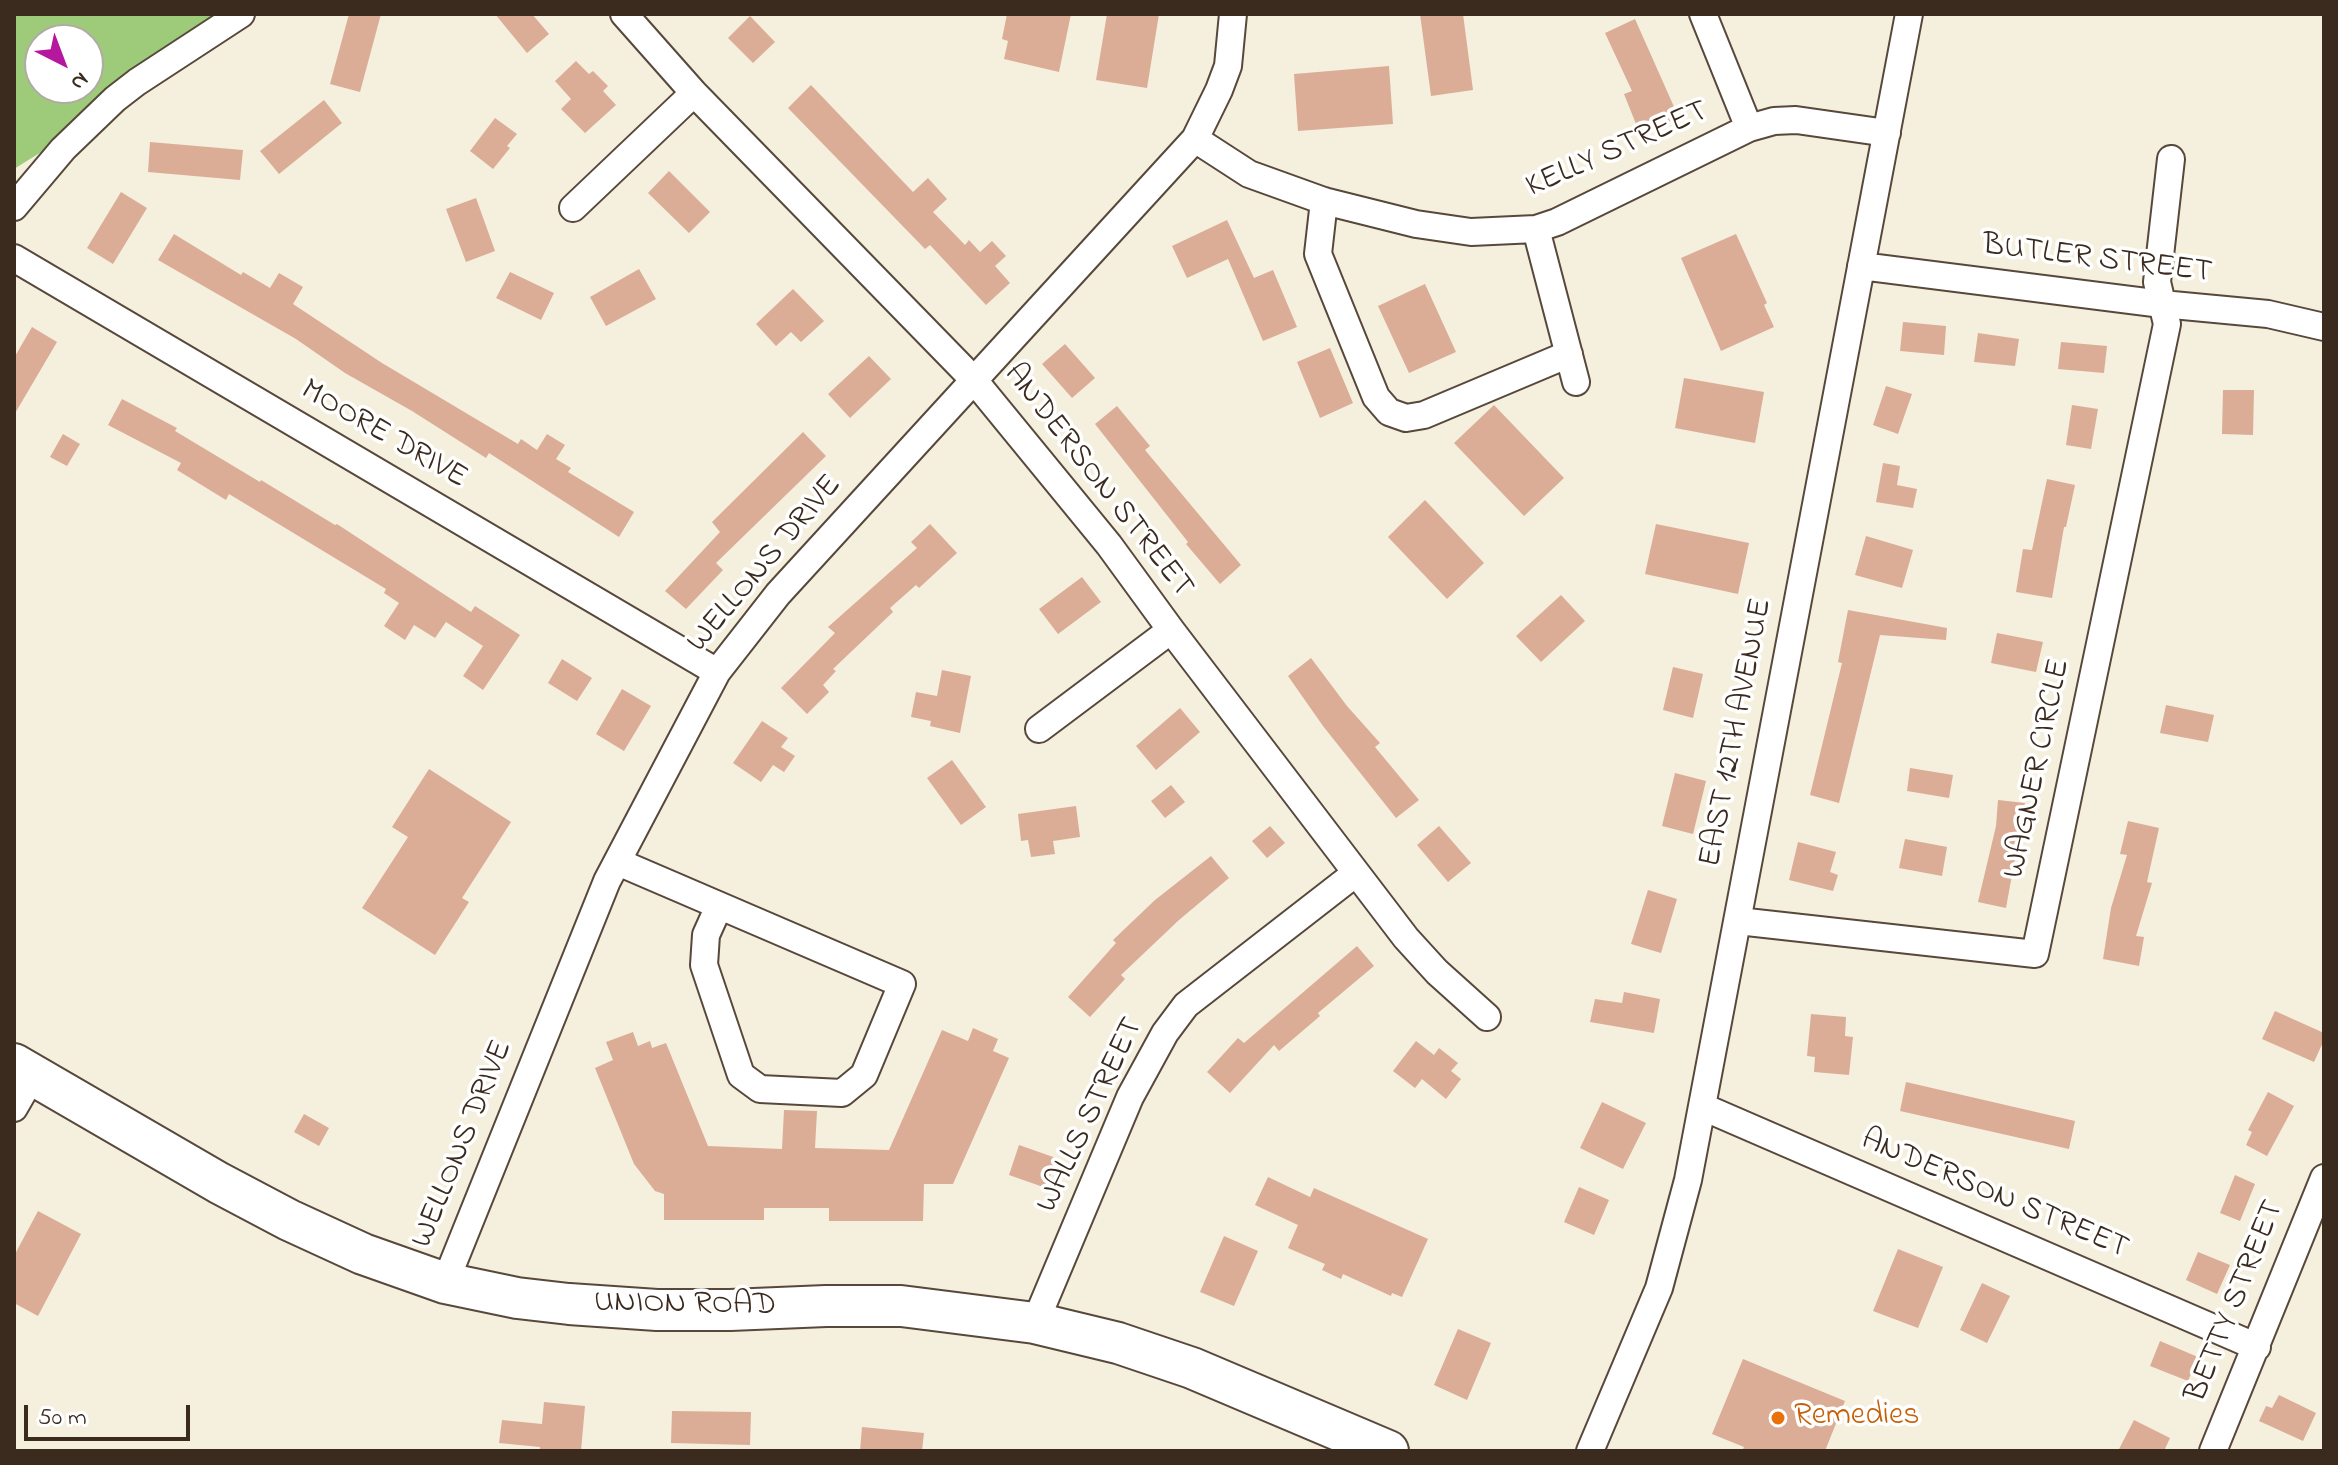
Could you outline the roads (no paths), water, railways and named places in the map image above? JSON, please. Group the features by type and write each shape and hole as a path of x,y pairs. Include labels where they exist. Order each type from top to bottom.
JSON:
{"main road":[{"name":"UNION ROAD","path":"20,1082 289,1220 363,1254 445,1283 517,1298 657,1310 901,1306 1035,1323 1118,1343 1192,1368 1388,1451"}],"street":[{"path":"14,207 63,149 115,99 241,14"},
{"name":"ANDERSON STREET","path":"624,14 694,93 973,379 1109,545 1406,938 1437,972 1487,1017"},
{"name":"WELLONS DRIVE","path":"445,1283 607,881 717,672 778,594 1195,139 1228,66 1233,14"},
{"path":"1703,14 1749,128"},
{"name":"EAST 12TH AVENUE","path":"1590,1451 1659,1288 1681,1210 1909,14"},
{"path":"573,208 694,93"},
{"name":"KELLY STREET","path":"1195,139 1249,174 1324,201 1416,224 1471,232 1536,229 1557,222 1749,128 1774,121 1796,120 1887,133"},
{"path":"2162,304 2157,282 2171,159"},
{"path":"1324,201 1318,254 1376,397 1389,412 1406,418 1424,415 1569,354"},
{"path":"1536,229 1576,382"},
{"name":"MOORE DRIVE","path":"14,258 717,672"},
{"name":"BUTLER STREET","path":"1861,266 2162,304 2268,314 2324,327"},
{"name":"WAGNER CIRCLE","path":"1738,921 2035,954 2167,324 2162,304"},
{"path":"1039,729 1171,630"},
{"path":"618,862 902,984 864,1075 842,1093 760,1089 741,1075 704,965 706,935 719,906"},
{"name":"WALLS STREET","path":"1035,1323 1130,1097 1165,1033 1186,1005 1356,873"},
{"name":"ANDERSON STREET","path":"1703,1107 2257,1347"},
{"name":"BETTY STREET","path":"2213,1451 2324,1178"}],"place":[{"name":"Remedies","path":"1778,1418"}]}
